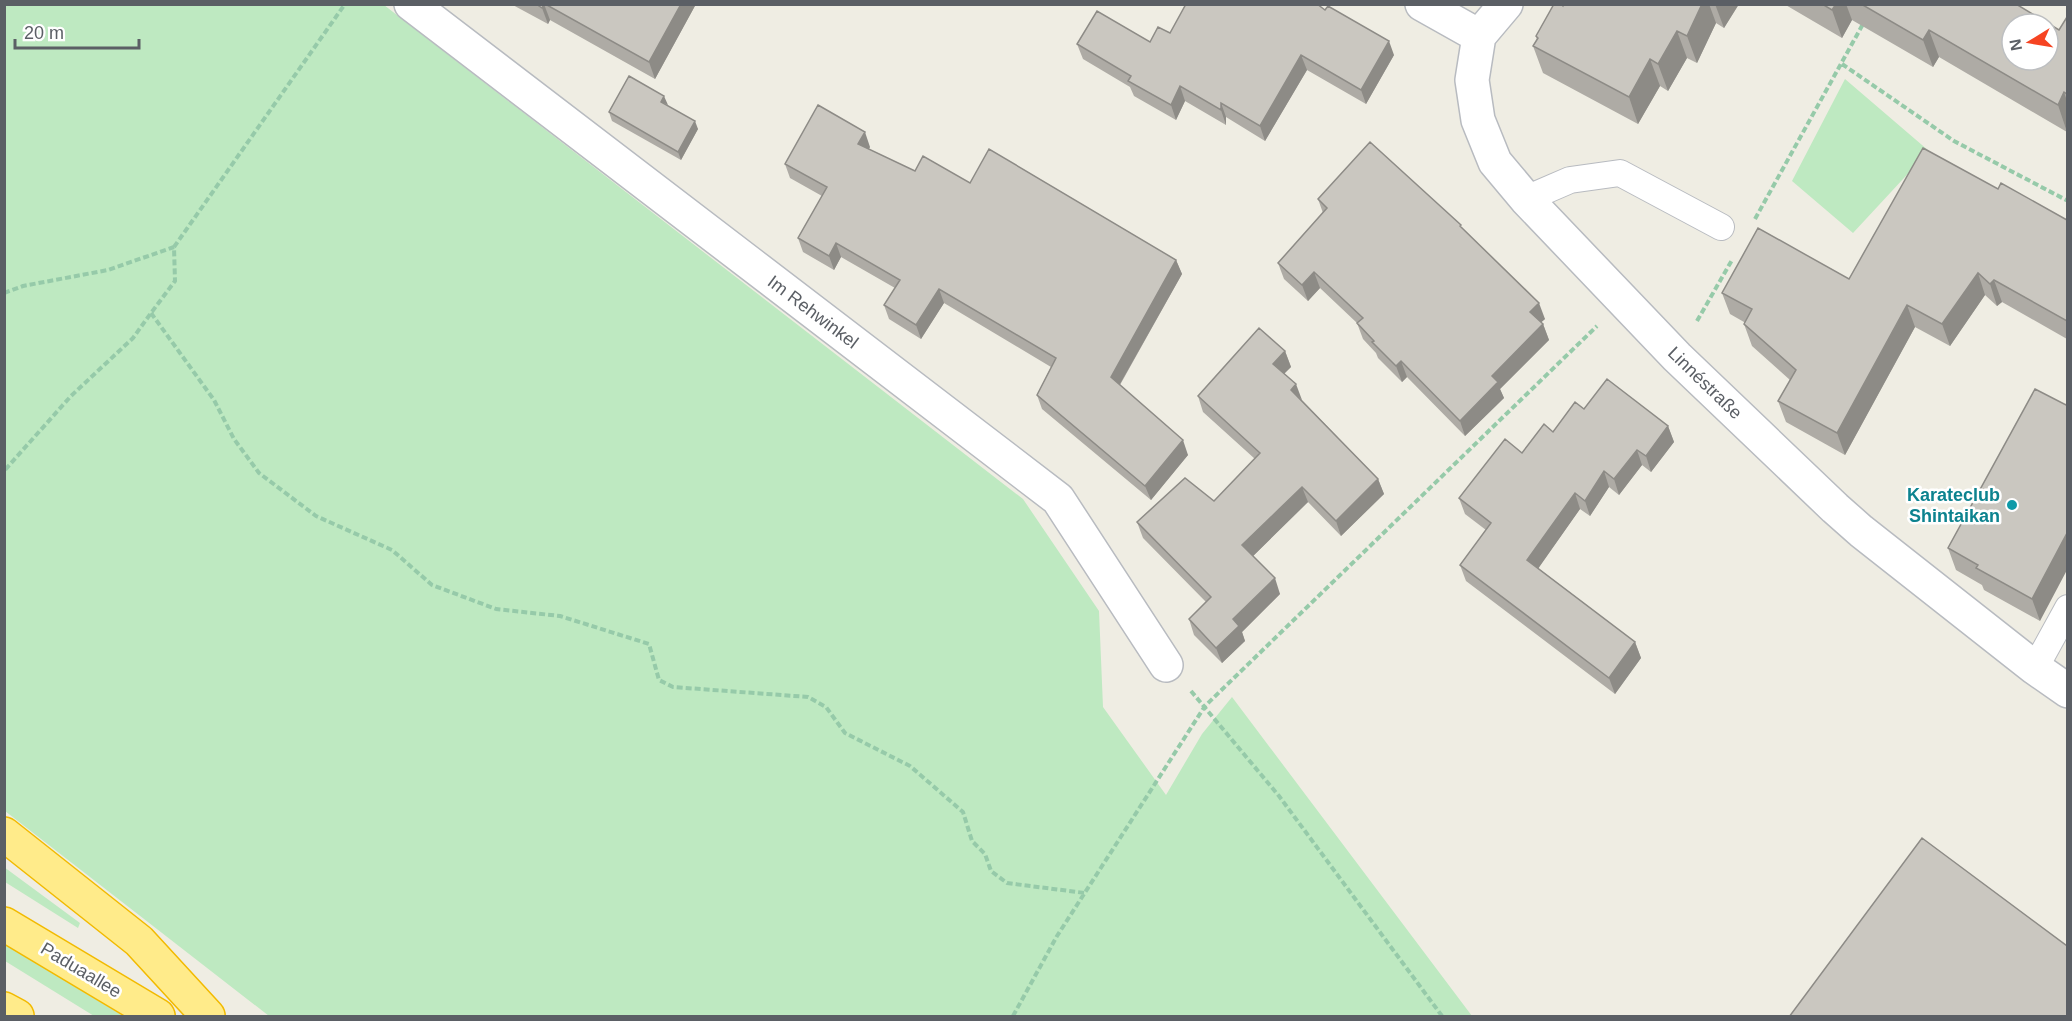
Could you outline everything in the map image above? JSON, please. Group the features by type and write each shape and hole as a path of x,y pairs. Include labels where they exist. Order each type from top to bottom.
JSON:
{"highway":[{"path":"4,834 139,941 208,1017"},
{"name":"Paduaallee","path":"4,924 159,1017"},
{"path":"4,1009 17,1017"}],"street":[{"name":"Im Rehwinkel","path":"411,4 1058,499 1166,665"},
{"path":"1422,4 1479,36 1506,4"},
{"name":"Linnéstraße","path":"1479,36 1472,80 1478,120 1495,162 1526,200 1677,357 1861,531 2067,691"}],"lane":[{"path":"1526,200 1570,180 1620,173 1721,227"},
{"path":"2035,668 2067,608"}],"path":[{"path":"4,293 23,286 108,270 174,247 345,4"},
{"path":"1752,225 1868,14"},
{"path":"1842,64 1954,141 2067,201"},
{"path":"4,471 71,396 133,338 175,281 174,247"},
{"path":"1677,357 1735,255"},
{"path":"1013,1017 1057,936 1205,706 1623,300"},
{"path":"151,313 214,400 234,439 259,473 316,516 392,550 432,585 496,609 560,616 649,644 659,680 673,687 808,697 826,707 845,733 910,766 963,812 972,841 985,854 991,871 1007,883 1085,893"},
{"path":"1166,665 1205,706 1280,796 1442,1017"}],"green space":[{"path":"4,5 384,5 1023,499 1099,611 1103,707 1166,795 1202,734 1232,697 1472,1016 269,1016 5,811"},
{"path":"1845,79 1929,151 1853,233 1792,181"},
{"path":"4,867 80,923 78,928 5,882"},
{"path":"4,943 123,1016 94,1016 5,961"}],"building":[{"path":"545,4 681,4 649,62"},
{"path":"1186,4 1317,4 1325,10 1328,6 1389,41 1361,90 1301,55 1260,126 1221,103 1221,110 1180,86 1171,105 1128,81 1131,76 1077,44 1097,11 1150,42 1158,27 1170,33"},
{"path":"1554,4 1563,6 1564,4 1702,4 1687,36 1677,31 1658,64 1650,59 1629,97 1533,46"},
{"path":"1822,4 1836,4 1832,10"},
{"path":"1861,4 2016,4 2029,12 2000,12 2000,71 1929,30 1923,40"},
{"path":"2067,17 2067,94 2064,92 2058,105 2001,72 2060,72 2060,28"},
{"path":"629,76 664,96 661,102 695,121 678,152 609,112"},
{"path":"818,105 865,132 858,144 915,171 923,156 970,183 989,149 1176,260 1111,377 1183,440 1145,486 1037,395 1056,358 939,289 916,325 884,305 900,280 836,243 829,256 798,238 827,187 785,164"},
{"path":"1370,142 1461,225 1539,303 1530,312 1543,324 1492,376 1498,382 1460,421 1401,361 1396,366 1372,342 1374,341 1357,323 1363,318 1314,272 1302,285 1278,263 1327,208 1318,199"},
{"path":"1923,148 1998,189 2001,183 2067,220 2067,321 1994,280 1990,284 1978,273 1942,324 1907,305 1837,433 1778,401 1796,370 1744,324 1752,309 1722,293 1758,228 1849,279"},
{"path":"1259,328 1285,351 1273,364 1296,384 1291,390 1378,479 1336,521 1302,487 1242,545 1275,578 1233,619 1239,626 1216,648 1189,619 1211,597 1137,522 1185,478 1214,501 1260,453 1198,396"},
{"path":"1607,379 1668,426 1646,456 1637,450 1614,479 1604,471 1585,501 1575,493 1527,560 1635,642 1609,678 1460,565 1491,523 1459,498 1505,439 1522,453 1544,424 1553,432 1575,402 1584,409"},
{"path":"2035,389 2066,405 2067,403 2067,533 2032,599 1976,568 1978,565 1948,548"},
{"path":"1922,838 2067,946 2067,1017 1789,1017"}],"place":[{"name":"Karateclub Shintaikan","path":"2012,505"}]}
